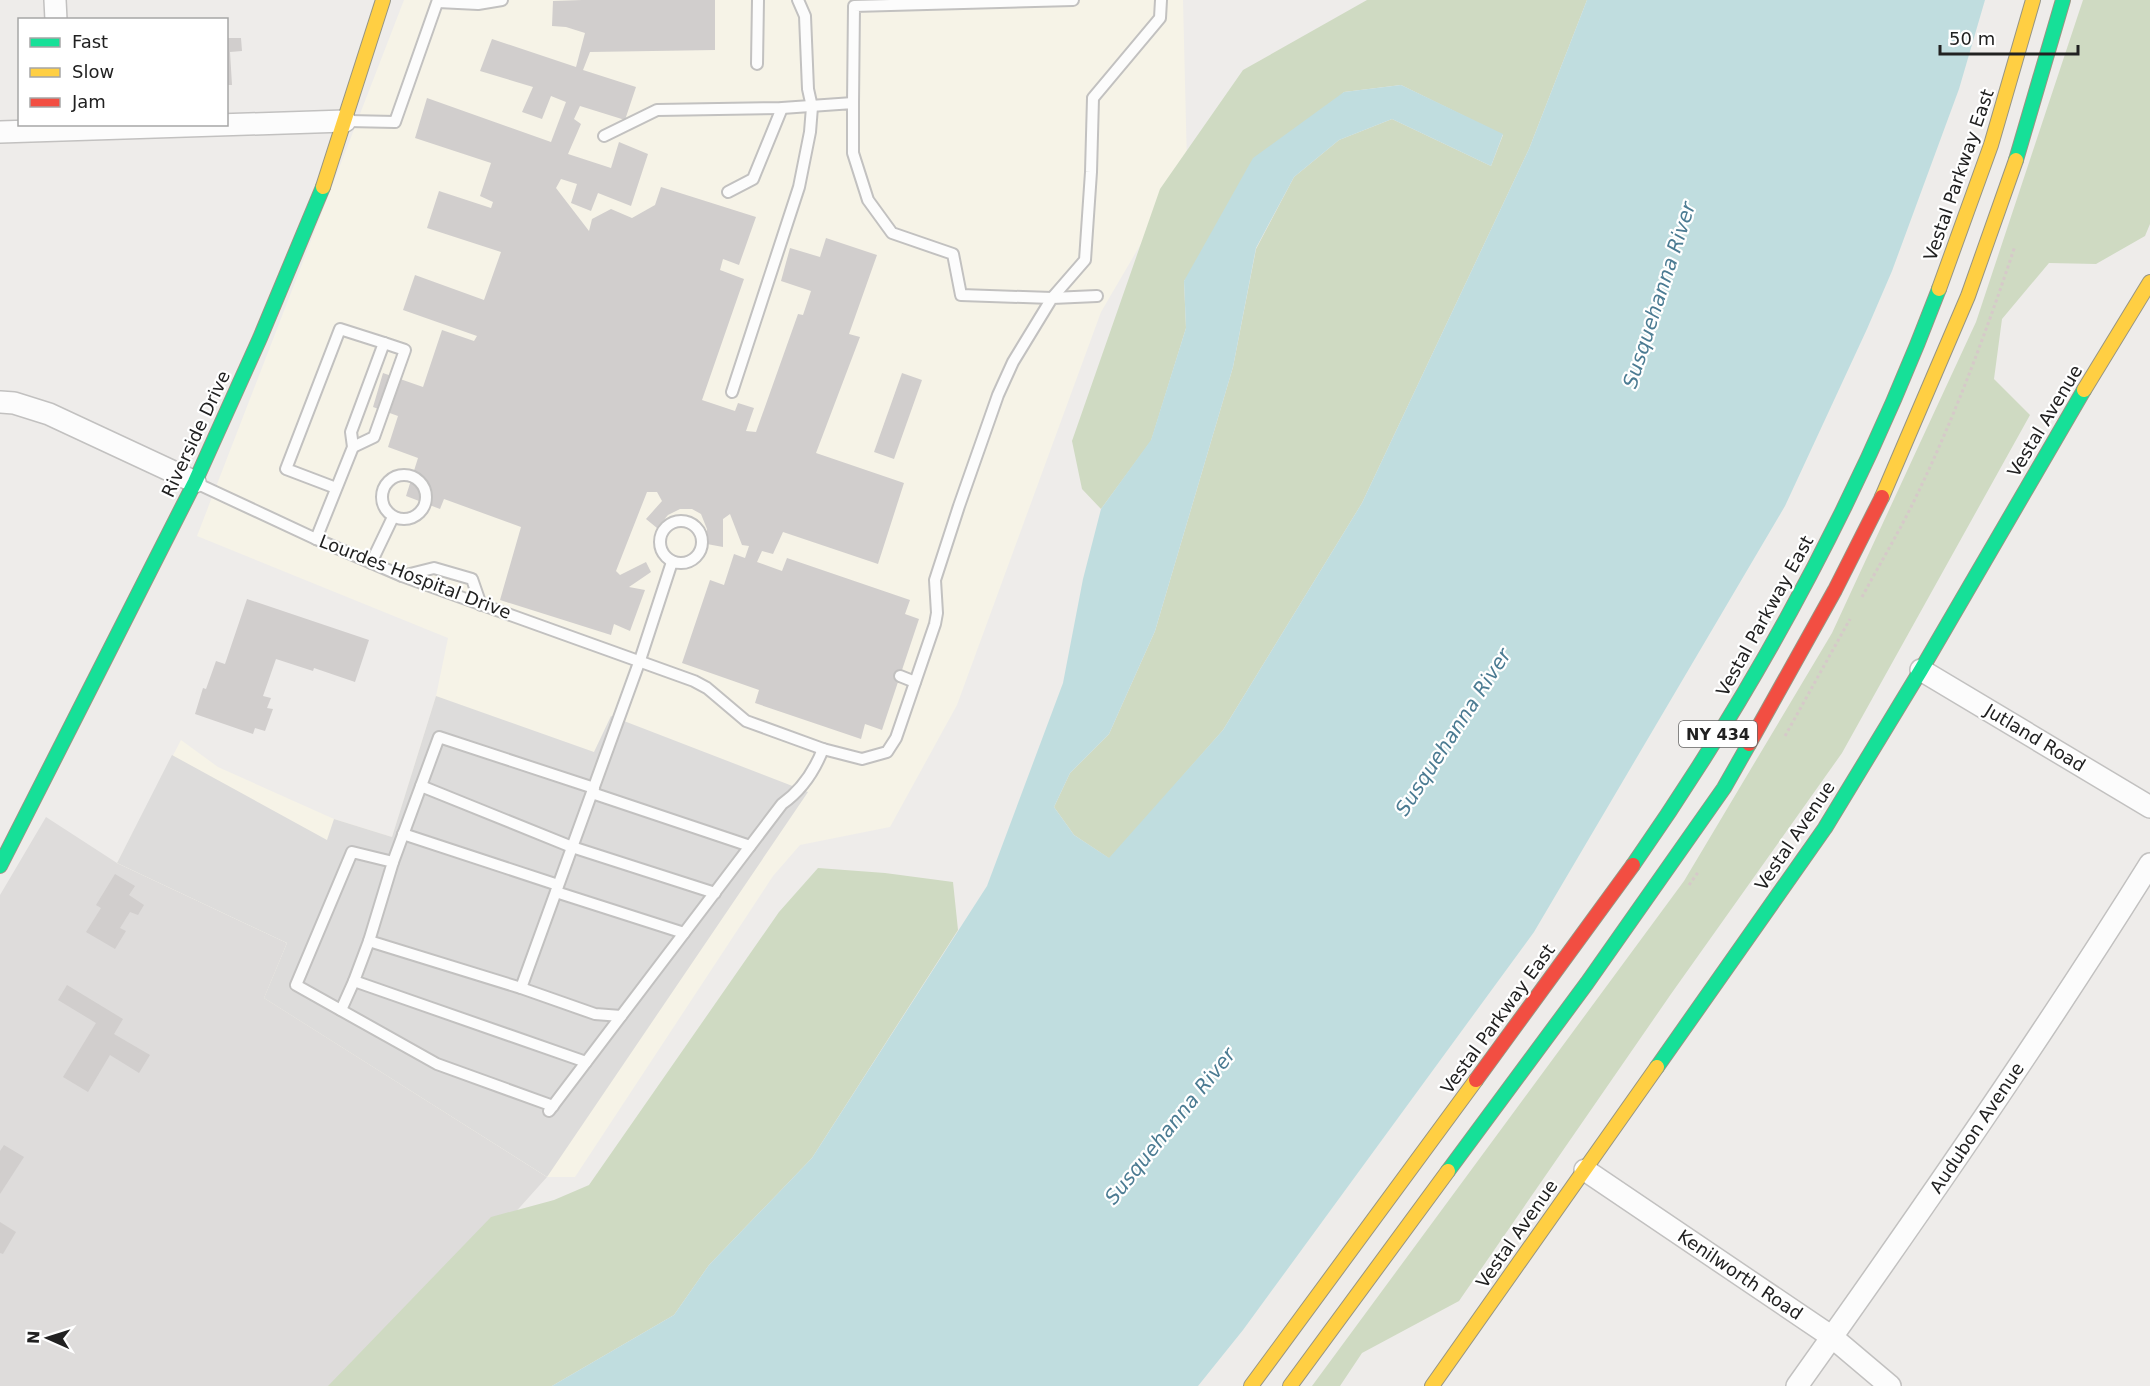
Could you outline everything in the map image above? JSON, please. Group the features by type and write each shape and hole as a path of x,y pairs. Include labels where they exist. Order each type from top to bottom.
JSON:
{"main road":[{"name":"Riverside Drive","path":"0,866 195,482 260,338 325,181 383,0"},
{"name":"Vestal Parkway East","path":"1251,1386 1626,876 1692,778 1758,669 1818,558 1904,378 1990,151 2033,0"},
{"name":"NY 434","path":"1290,1386 1587,983 1724,788 1835,590 1882,497 1968,296 2024,138 2062,0"},
{"name":"Vestal Avenue","path":"1432,1386 1825,828 1921,670 2064,422 2150,282"}],"street":[{"path":"55,0 56,18"},
{"path":"228,123 345,121"},
{"path":"0,132 105,126"},
{"path":"0,402 14,403 49,414 195,482"},
{"name":"Jutland Road","path":"1921,670 2150,807"},
{"name":"Audubon Avenue","path":"1797,1386 1939,1185 2079,976 2150,864"},
{"name":"Kenilworth Road","path":"1585,1170 1832,1337 1890,1386"}],"lane":[{"path":"345,121 395,122 438,1 478,4 502,0"},
{"path":"757,64 758,0"},
{"path":"732,392 799,187 810,132 812,107 808,89 805,16 798,0"},
{"path":"1073,0 854,6 853,153 868,200 891,233 953,254 961,294 1052,298 1097,296"},
{"path":"900,676 915,682 936,624 935,580 998,395 1013,362 1052,298 1085,260 1093,98 1160,18 1161,0"},
{"path":"604,136 657,110 812,107 853,103"},
{"path":"728,192 753,179 782,108"},
{"path":"336,488 286,469 339,329 405,350 374,437 353,447"},
{"path":"316,539 353,447 351,432 384,343"},
{"path":"407,475 413,477 426,492 424,507 414,518 407,520 393,517 383,506 384,486 394,477 407,475"},
{"name":"Lourdes Hospital Drive","path":"195,482 316,539 402,576 640,660 707,688 746,721 823,749 862,759 887,752 896,738 915,682"},
{"path":"371,563 393,517"},
{"path":"681,521 694,525 701,537 701,550 692,561 672,562 662,552 660,546 663,532 674,523 681,521"},
{"path":"521,988 640,660 672,562"},
{"path":"402,576 434,568 472,579 481,605"},
{"path":"341,1010 369,941 393,862 438,737 750,846"},
{"path":"393,862 352,852 296,985 437,1064 551,1108 782,804 795,795 808,779 823,749"},
{"path":"421,786 572,847 715,893"},
{"path":"403,834 684,933"},
{"path":"369,941 521,988 595,1014 621,1016"},
{"path":"354,981 586,1062"}],"shaded area":[{"path":"404,0 1183,0 1187,165 1101,312 957,705 890,827 800,845 773,876 575,1177 547,1177 264,998 287,943 117,863 181,740 218,767 334,819 392,837 436,696 448,638 197,536"},
{"path":"436,696 594,752 611,716 808,792 547,1177 264,998 287,943 117,863 172,755 327,840 334,819 392,837"},
{"path":"46,817 117,863 287,943 265,998 547,1177 360,1386 0,1386 0,895"}],"green space":[{"path":"1367,0 1587,0 1529,149 1362,503 1223,730 1110,859 1074,835 1054,807 1070,773 1109,734 1155,631 1233,367 1256,249 1294,177 1339,140 1392,119 1491,166 1503,135 1401,85 1344,92 1184,281 1186,328 1151,441 1101,509 1082,489 1072,441 1160,189 1243,70"},
{"path":"2083,0 2150,0 2150,224 2145,236 2096,264 2049,263 2002,319 1994,379 2030,415 1842,753 1671,994 1459,1301 1362,1353 1340,1386 1312,1386 1684,881 1832,633 1976,322"},
{"path":"818,868 885,873 953,882 958,930 812,1158 709,1265 674,1315 552,1386 328,1386 491,1217 554,1200 589,1185 779,912"}],"water":[{"name":"Susquehanna River","path":"1587,0 1985,0 1959,89 1892,271 1785,506 1534,932 1243,1330 1198,1386 552,1386 674,1315 709,1265 812,1158 987,886 1063,683 1083,579 1101,509 1151,440 1186,328 1184,281 1253,158 1344,92 1401,85 1503,134 1491,166 1392,119 1339,140 1294,177 1256,248 1233,367 1155,631 1109,734 1070,773 1054,807 1074,835 1109,858 1223,730 1362,503 1529,149"}],"building":[{"path":"715,0 715,50 590,52 583,70 636,87 625,120 580,106 574,119 581,124 568,154 611,168 619,142 648,154 631,206 598,193 591,211 571,203 577,184 561,179 556,188 589,231 592,219 611,209 632,218 655,205 661,187 756,217 739,265 723,259 720,270 744,279 702,400 735,411 738,403 754,408 746,431 756,432 798,314 803,315 811,291 781,281 790,248 820,257 826,238 877,255 849,334 860,337 816,453 904,483 878,564 783,532 773,554 762,551 757,562 782,571 787,558 910,600 905,614 919,619 882,730 865,724 861,739 755,703 759,690 682,663 710,580 724,585 734,554 745,558 749,546 742,545 730,514 723,519 723,547 707,544 707,529 701,514 692,509 680,509 668,515 657,528 646,519 662,501 657,492 647,492 616,571 620,575 646,562 651,572 629,587 645,590 630,631 614,624 611,635 500,600 521,527 444,499 440,509 406,496 418,458 388,447 398,416 373,407 383,373 423,387 442,330 474,341 477,336 403,310 415,275 484,300 501,252 427,228 439,191 491,208 493,202 480,196 491,163 415,138 427,98 551,142 566,102 551,96 542,119 522,112 533,87 480,71 492,39 576,67 585,33 566,27 552,26 553,1"},
{"path":"228,38 241,38 242,51 230,52 232,85 228,85"},
{"path":"902,373 922,380 894,459 874,452"},
{"path":"247,599 369,640 355,682 314,668 313,671 276,659 263,696 271,698 267,708 273,709 265,731 255,728 253,734 195,714 203,688 206,689 216,661 225,664"},
{"path":"115,874 135,886 129,895 144,905 138,915 130,912 120,928 126,931 115,949 86,932 101,908 96,905"},
{"path":"67,985 123,1019 114,1034 150,1055 139,1073 110,1055 88,1092 63,1077 96,1023 58,1000"},
{"path":"4,1145 24,1157 0,1194 0,1151"},
{"path":"0,1222 16,1232 3,1254 0,1253"}],"traffic: fast":[{"path":"2016,160 2063,0"},
{"path":"0,866 195,482 260,338 323,187"},
{"path":"1633,865 1723,728 1804,586 1876,439 1939,289"},
{"path":"1657,1067 1825,828 1921,670 2084,390"},
{"path":"1448,1171 1587,983 1724,788 1749,744"}],"traffic: slow":[{"path":"323,187 383,0"},
{"path":"1939,289 1991,145 2033,0"},
{"path":"1882,497 1968,296 2016,160"},
{"path":"2084,390 2150,282"},
{"path":"1432,1386 1657,1067"},
{"path":"1251,1386 1476,1080"},
{"path":"1290,1386 1448,1171"}],"traffic: jam":[{"path":"1749,744 1835,590 1882,497"},
{"path":"1476,1080 1633,865"}]}
